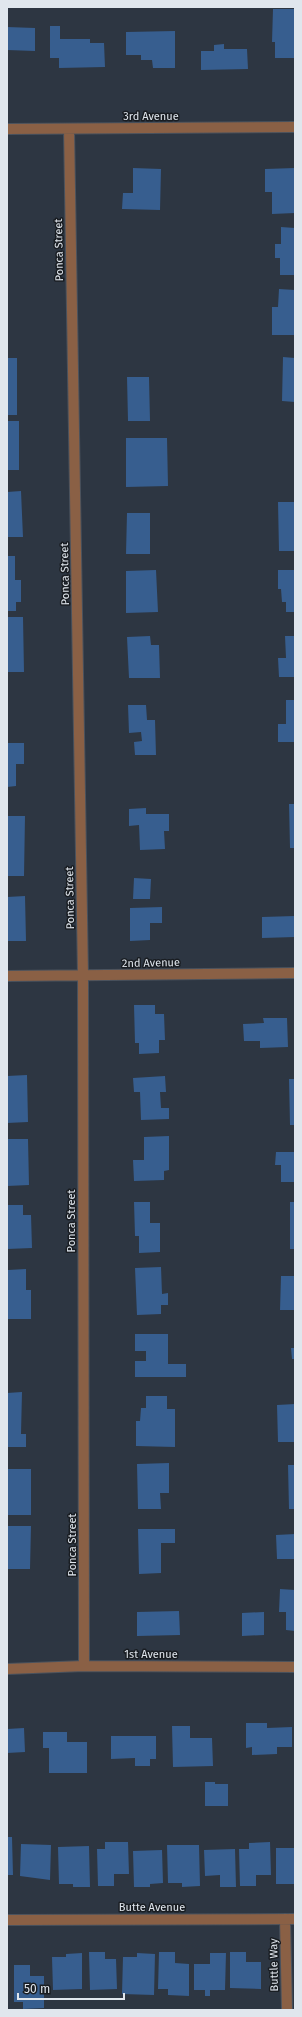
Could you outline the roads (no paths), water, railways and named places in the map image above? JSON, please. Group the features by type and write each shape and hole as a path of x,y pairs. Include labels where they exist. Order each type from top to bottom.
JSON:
{"street":[{"name":"3rd Avenue","path":"7,129 295,127"},
{"name":"Ponca Street","path":"70,129 83,976 84,1666"},
{"name":"2nd Avenue","path":"7,976 295,973"},
{"name":"1st Avenue","path":"7,1669 84,1666 295,1667"},
{"name":"Butte Avenue","path":"8,1920 290,1919"},
{"name":"Buttle Way","path":"287,2010 290,1919"}]}
